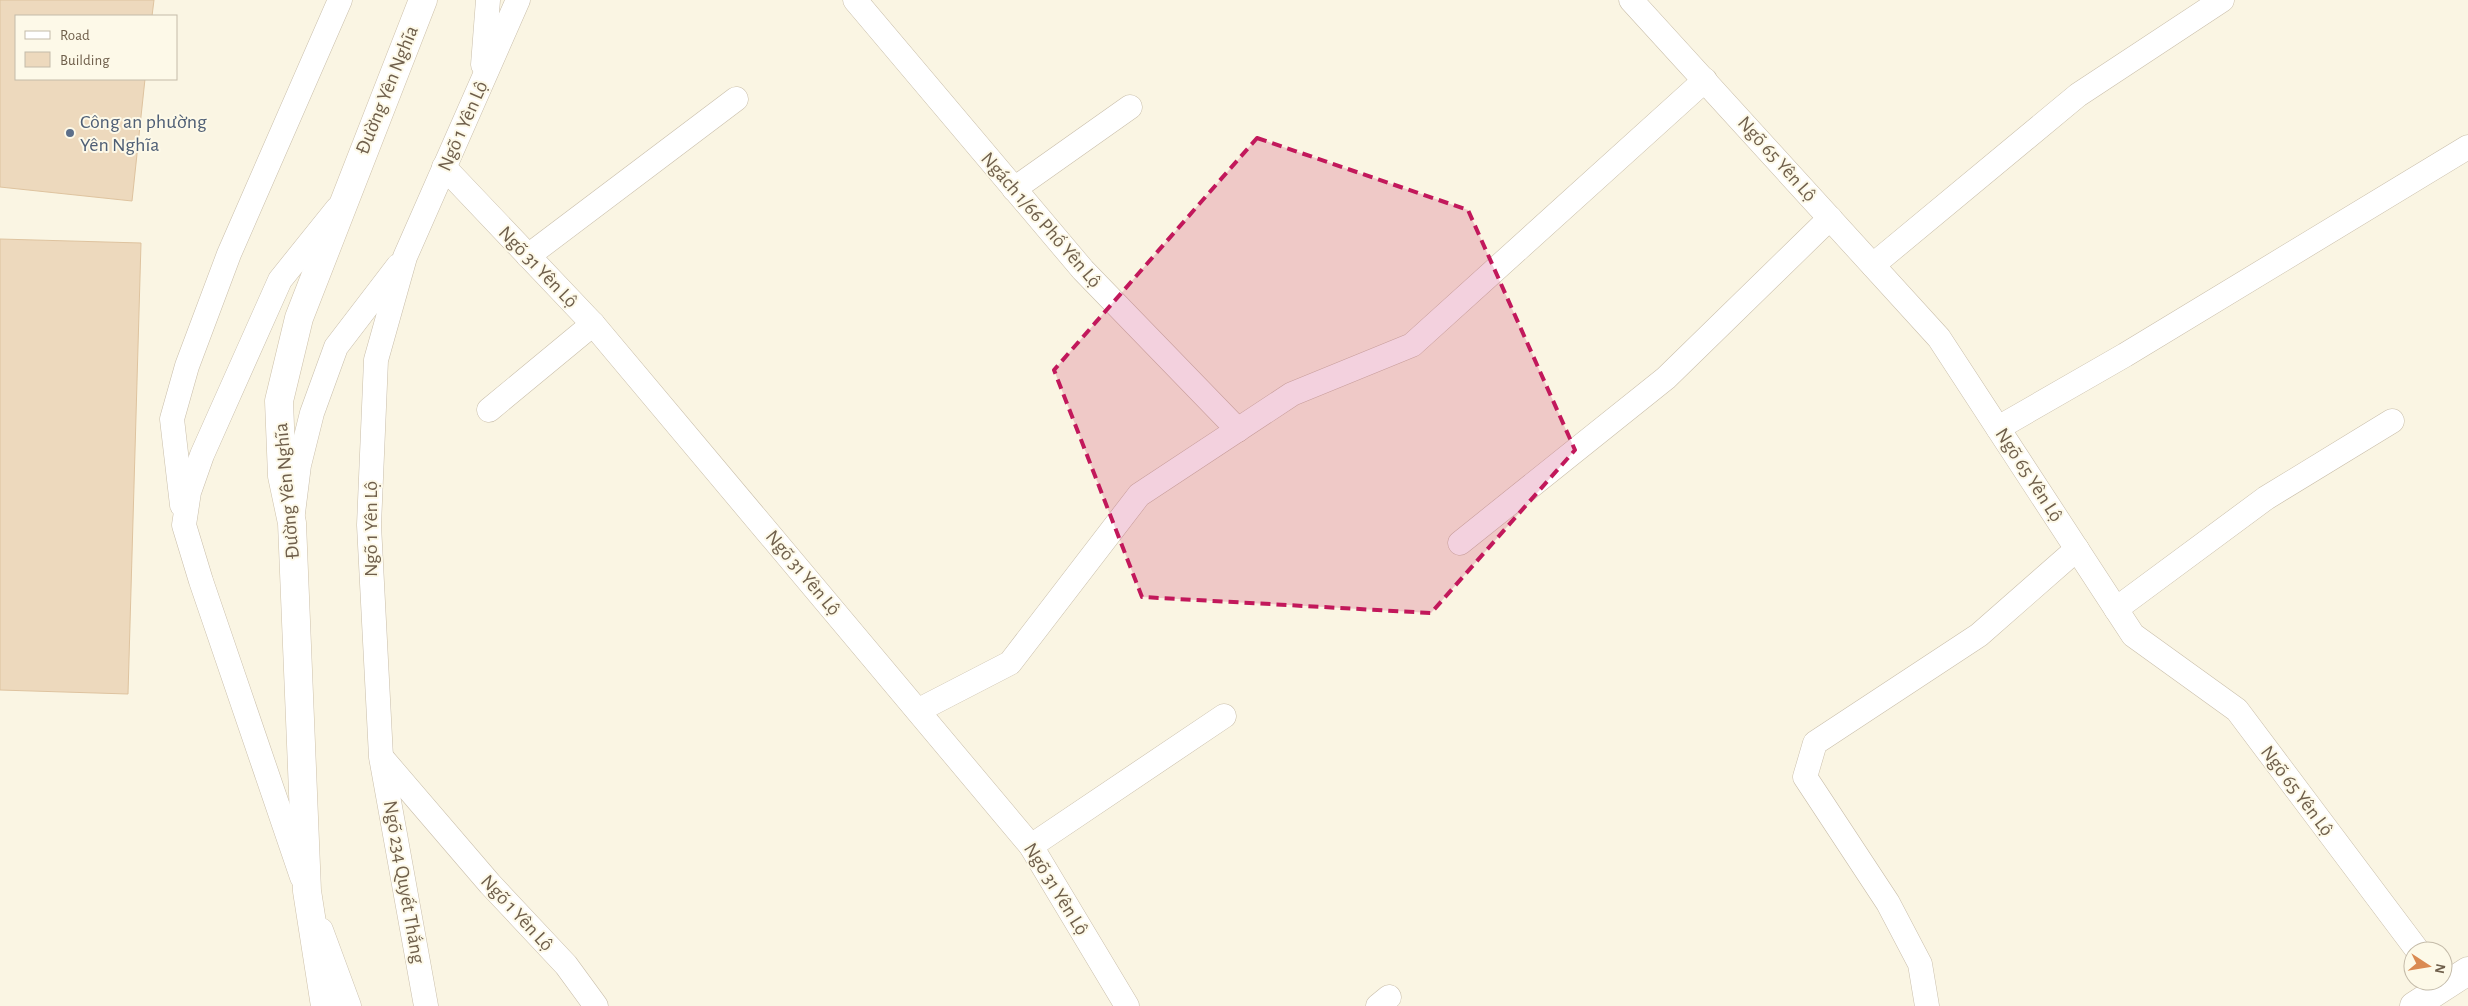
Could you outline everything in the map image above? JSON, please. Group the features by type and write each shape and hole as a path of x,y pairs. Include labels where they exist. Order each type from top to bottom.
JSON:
{"main road":[{"name":"Đường Yên Nghĩa","path":"325,1006 307,891 292,523 282,476 279,401 299,318 423,0"},
{"path":"2453,979 2468,971"},
{"path":"2414,1006 2434,991"}],"lane":[{"path":"340,0 229,254 187,366 172,419 184,525 210,608 307,891 349,1006"},
{"path":"482,84 488,0"},
{"name":"Ngõ 1 Yên Lộ","path":"518,0 406,257 376,360 369,526 381,757 490,884 566,965 596,1006"},
{"name":"Ngách 1/66 Phố Yên Lộ","path":"855,0 1083,270 1238,430"},
{"name":"Ngõ 65 Yên Lộ","path":"1631,0 1939,338 2133,635 2237,710 2410,941"},
{"path":"1873,265 2078,95 2222,0"},
{"path":"919,710 1010,663 1139,495 1292,394 1412,345 1704,80"},
{"path":"528,256 736,99"},
{"path":"1014,189 1130,107"},
{"path":"1998,428 2125,354 2468,147"},
{"name":"Ngõ 31 Yên Lộ","path":"444,167 593,324 919,710 1031,846 1127,1006"},
{"path":"184,525 190,492 202,455 280,280 344,200"},
{"path":"1460,543 1666,378 1830,218"},
{"path":"292,523 299,465 312,412 336,347 406,257"},
{"path":"489,410 593,324"},
{"path":"2116,610 2266,498 2392,421"},
{"path":"1927,1006 1920,964 1888,903 1805,776 1815,743 1979,635 2077,549"},
{"path":"1031,846 1224,716"},
{"name":"Ngõ 234 Quyết Thắng","path":"381,757 426,1006"}],"highlighted area":[{"path":"1257,138 1468,210 1575,450 1431,613 1142,597 1054,370"}],"building":[{"name":"Công an phường Yên Nghĩa","path":"0,0 154,0 152,15 15,15 15,80 145,80 132,201 0,187"},
{"path":"0,239 141,243 128,694 0,690"}],"place":[{"name":"Công an phường Yên Nghĩa","path":"70,133"}]}
